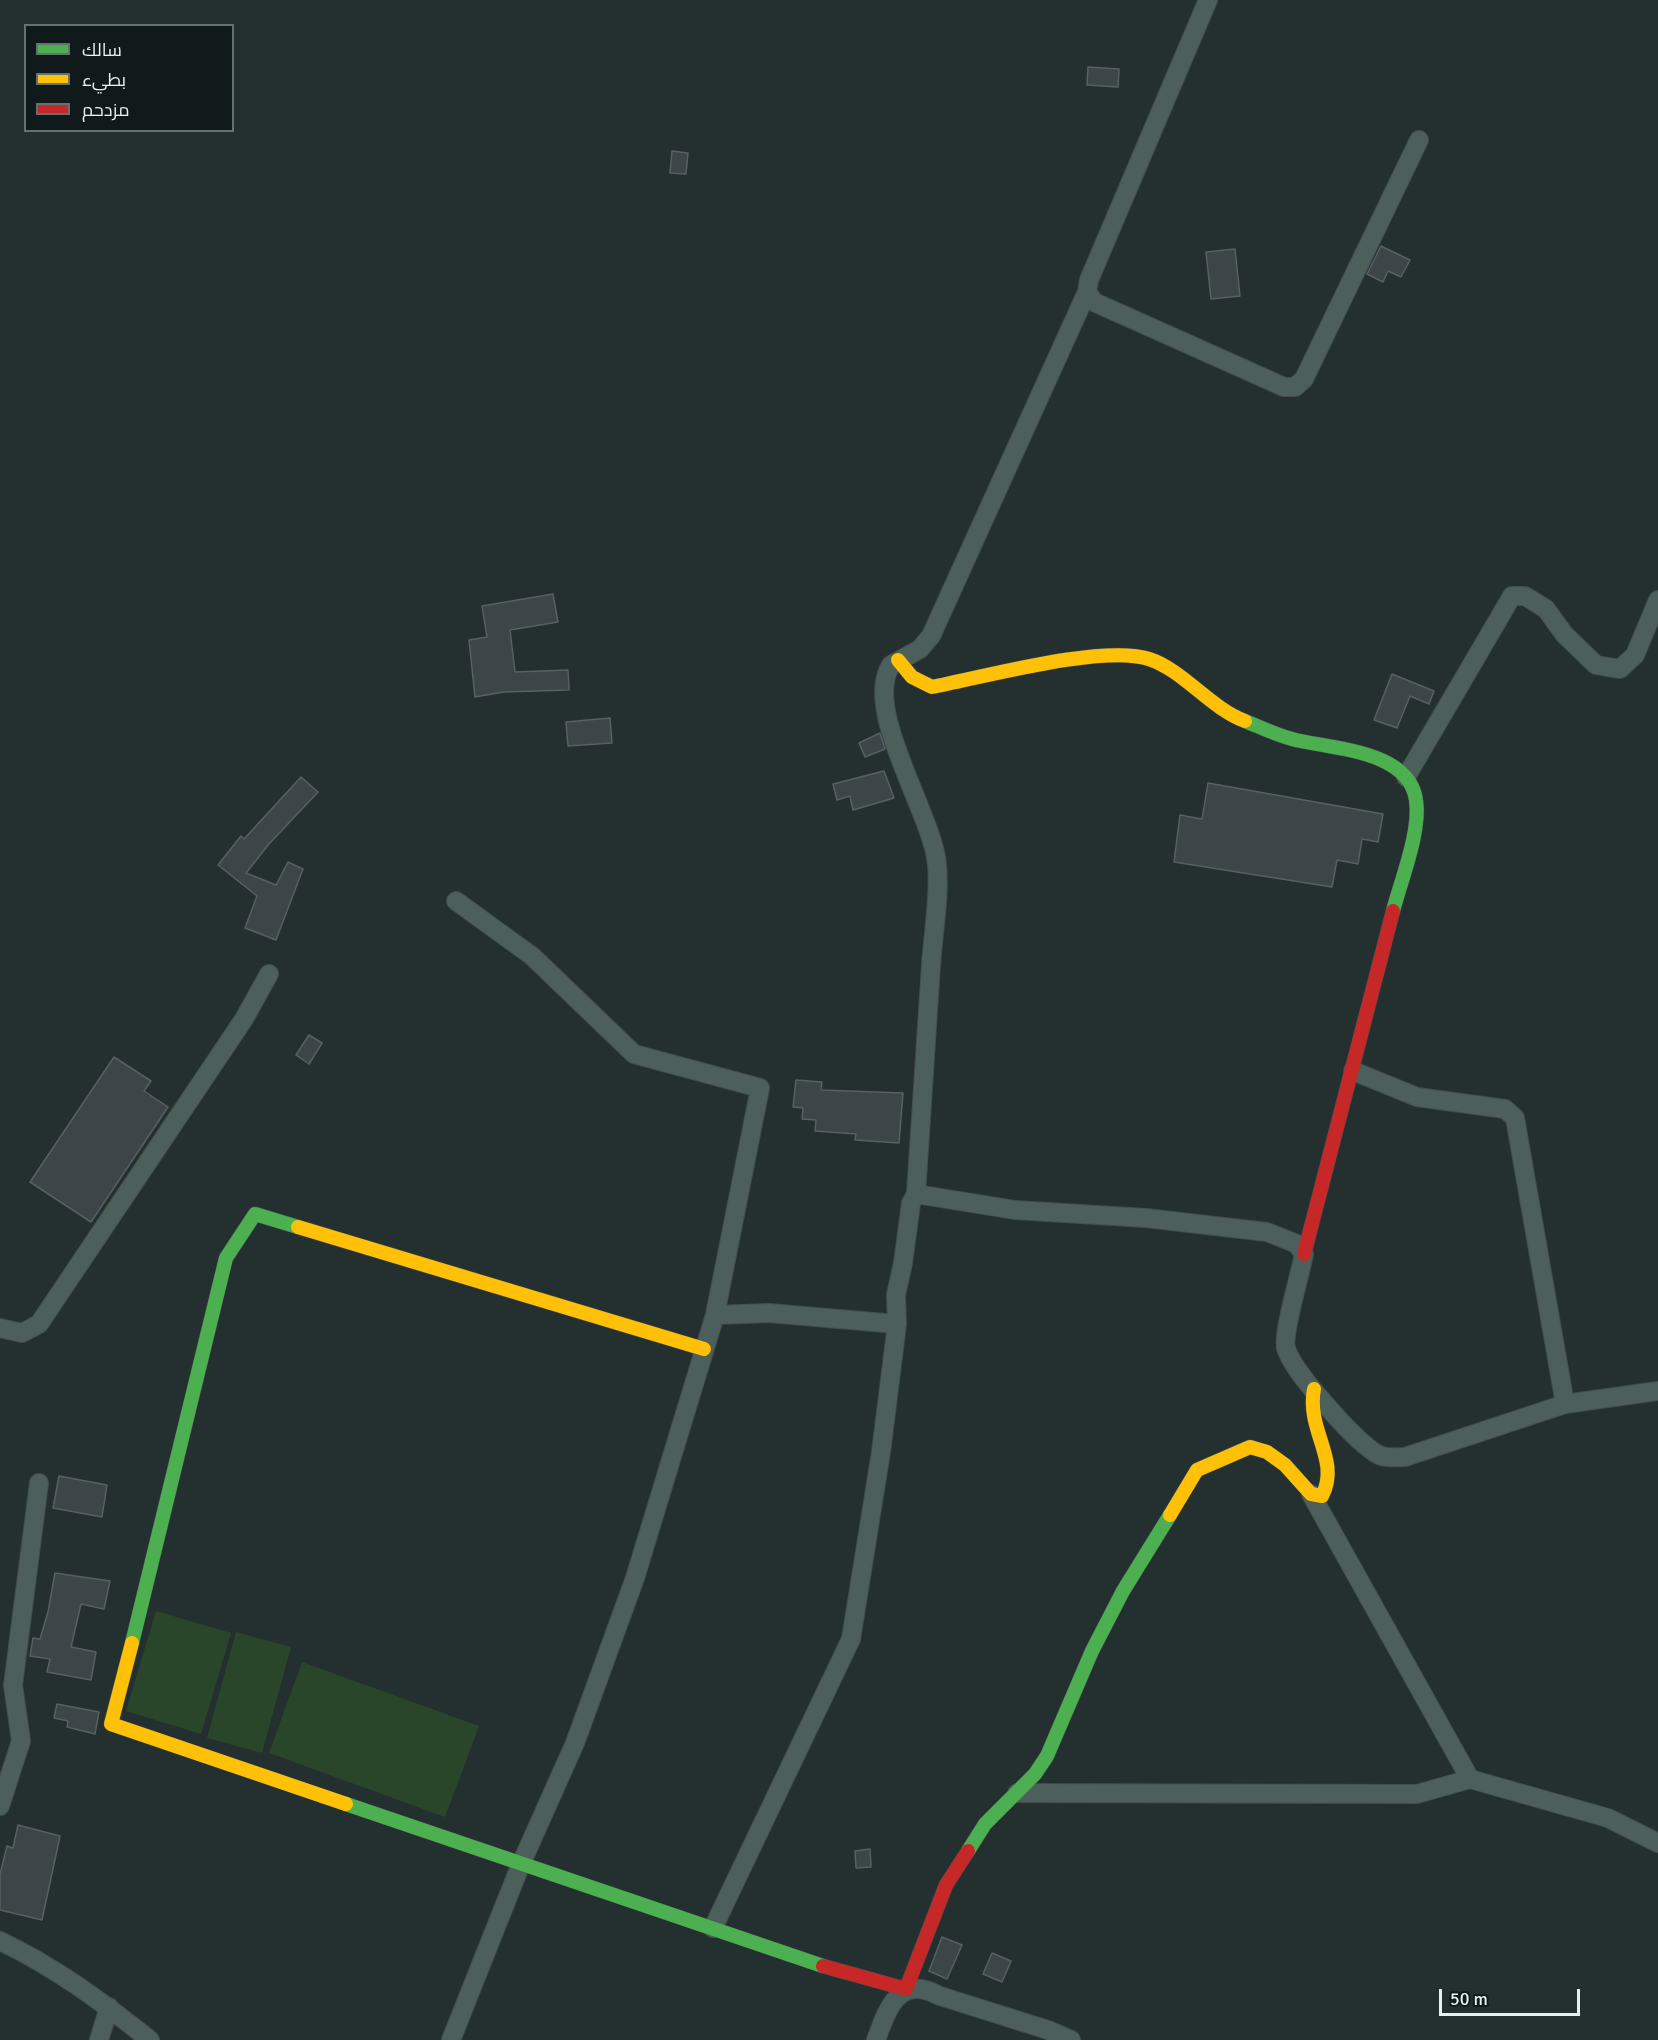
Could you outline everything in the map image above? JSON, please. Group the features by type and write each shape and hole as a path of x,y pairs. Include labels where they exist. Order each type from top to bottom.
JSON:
{"street":[{"path":"713,1928 851,1640 881,1452 897,1323 896,1296 911,1203 916,1194 937,864 922,810 905,775 883,699 887,672 898,660 920,649 931,636 1087,292 1089,280 1208,0"},
{"path":"1087,292 1094,302 1284,387 1295,387 1304,379 1419,140"},
{"path":"1406,777 1512,596 1525,596 1546,609 1564,634 1596,665 1620,669 1635,655 1658,600"},
{"path":"898,660 912,677 932,687 1086,657 1118,655 1150,659 1192,685 1228,715 1292,739 1349,749 1381,759 1406,777 1416,798 1416,821 1304,1254 1285,1347 1297,1370 1314,1389 1375,1453 1387,1458 1405,1457 1565,1404 1658,1391"},
{"path":"451,2040 521,1864 575,1743 635,1578 715,1315 760,1088 634,1054 532,956 456,901"},
{"path":"0,1328 22,1333 39,1324 244,1019 269,974"},
{"path":"1353,1071 1417,1098 1505,1109 1515,1118 1565,1404"},
{"path":"916,1194 1016,1210 1146,1218 1267,1232 1297,1244 1304,1254"},
{"path":"704,1349 255,1214 226,1258 163,1525 111,1725 844,1973 906,1989 924,1988 940,1996 1048,2030 1071,2040"},
{"path":"715,1315 770,1313 897,1323"},
{"path":"1311,1494 1322,1496 1327,1490 1329,1475 1311,1409 1314,1389"},
{"path":"876,2040 893,2001 906,1989 946,1885 985,1824 1017,1793 1047,1756 1092,1651 1123,1591 1197,1470 1230,1454 1250,1447 1267,1452 1285,1466 1311,1494 1470,1779"},
{"path":"0,1806 21,1741 13,1685 39,1483"},
{"path":"1017,1793 1417,1794 1470,1779 1608,1818 1658,1843"},
{"path":"0,1941 36,1958 110,2007 150,2040"},
{"path":"99,2040 110,2007"}],"green space":[{"path":"156,1611 231,1633 201,1734 126,1711"},
{"path":"236,1632 291,1647 262,1753 207,1738"},
{"path":"302,1662 479,1726 445,1817 269,1753"}],"building":[{"path":"1088,67 1119,69 1118,87 1087,85"},
{"path":"672,151 688,153 686,174 670,173"},
{"path":"1381,246 1410,260 1401,277 1388,271 1383,282 1367,274"},
{"path":"1235,249 1240,296 1211,299 1206,252"},
{"path":"553,594 558,622 510,630 515,672 568,670 569,690 504,692 475,697 469,640 487,637 482,606"},
{"path":"1392,674 1434,691 1429,704 1410,696 1397,728 1374,720"},
{"path":"610,718 612,743 568,746 566,722"},
{"path":"880,733 885,749 865,757 859,743"},
{"path":"884,771 894,798 853,810 850,796 837,800 833,784"},
{"path":"301,777 318,792 269,844 246,873 276,885 288,862 303,869 276,940 245,928 257,896 218,865 241,836 244,839"},
{"path":"1208,783 1383,814 1378,842 1362,839 1358,864 1337,860 1332,887 1174,862 1180,815 1202,819"},
{"path":"309,1035 322,1043 309,1064 296,1055"},
{"path":"114,1057 151,1081 144,1091 168,1107 91,1222 30,1182"},
{"path":"796,1080 822,1082 821,1090 903,1093 899,1143 855,1140 856,1134 815,1131 816,1120 802,1119 803,1108 793,1107"},
{"path":"59,1476 107,1485 102,1517 53,1508"},
{"path":"55,1573 110,1581 104,1609 81,1604 71,1647 96,1652 91,1680 47,1672 50,1659 30,1656 33,1638 40,1639 48,1612"},
{"path":"57,1704 99,1712 95,1734 67,1727 68,1721 54,1718"},
{"path":"18,1825 60,1836 42,1920 0,1910 0,1874 7,1846 13,1848"},
{"path":"870,1849 871,1867 856,1868 855,1851"},
{"path":"942,1937 962,1945 947,1979 929,1971"},
{"path":"992,1953 1011,1961 1002,1982 983,1974"}],"traffic: fast":[{"path":"1245,721 1286,737 1365,754 1399,770 1410,783 1416,800 1416,826 1393,911"},
{"path":"132,1643 226,1258 255,1214 298,1227"},
{"path":"968,1851 985,1824 1035,1774 1047,1756 1092,1651 1123,1591 1170,1515"},
{"path":"346,1804 823,1966"}],"traffic: slow":[{"path":"898,660 912,677 932,687 1043,664 1129,655 1161,664 1220,707 1245,721"},
{"path":"298,1227 704,1349"},
{"path":"1170,1515 1197,1470 1250,1447 1267,1452 1285,1465 1311,1494 1322,1496 1327,1483 1328,1470 1315,1418 1314,1389"},
{"path":"132,1643 111,1724 346,1804"}],"traffic: jam":[{"path":"1304,1254 1393,911"},
{"path":"823,1966 906,1989 946,1885 968,1851"}]}
